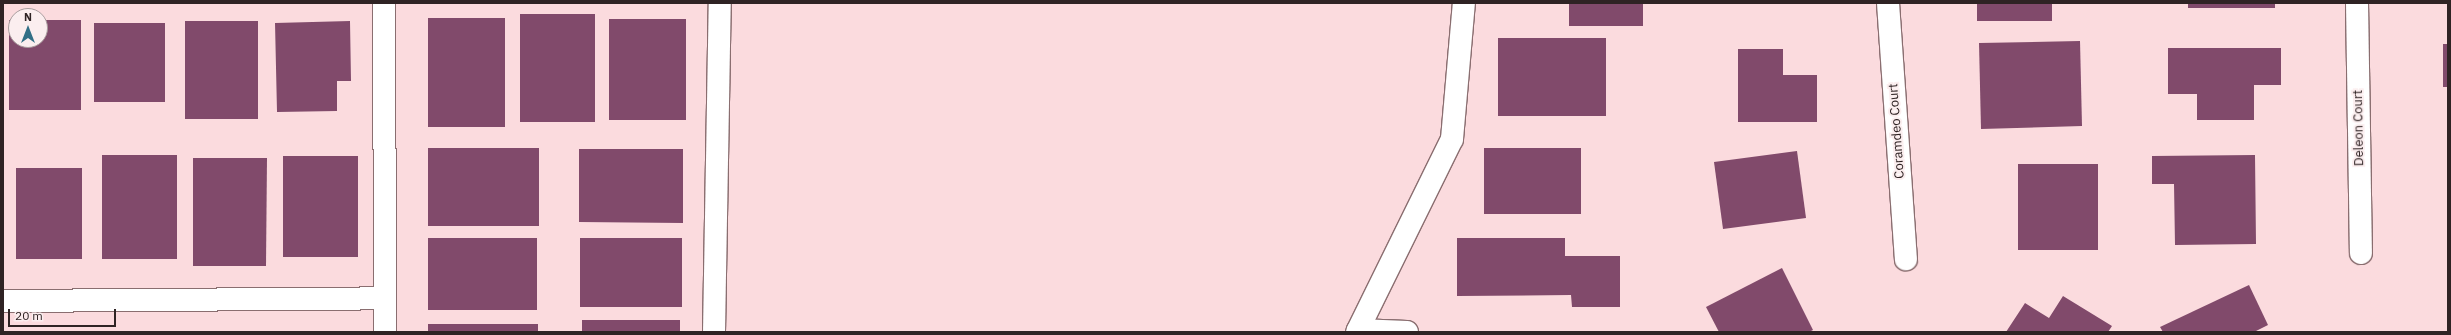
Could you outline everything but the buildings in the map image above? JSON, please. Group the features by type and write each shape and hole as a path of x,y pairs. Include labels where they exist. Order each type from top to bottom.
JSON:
{"street":[{"path":"384,3 385,332"},
{"path":"714,332 720,3"},
{"path":"1407,332 1358,331 1452,139 1464,3"},
{"name":"Coramdeo Court","path":"1888,3 1906,259"},
{"name":"Deleon Court","path":"2357,3 2361,253"},
{"path":"3,300 385,298"}]}
